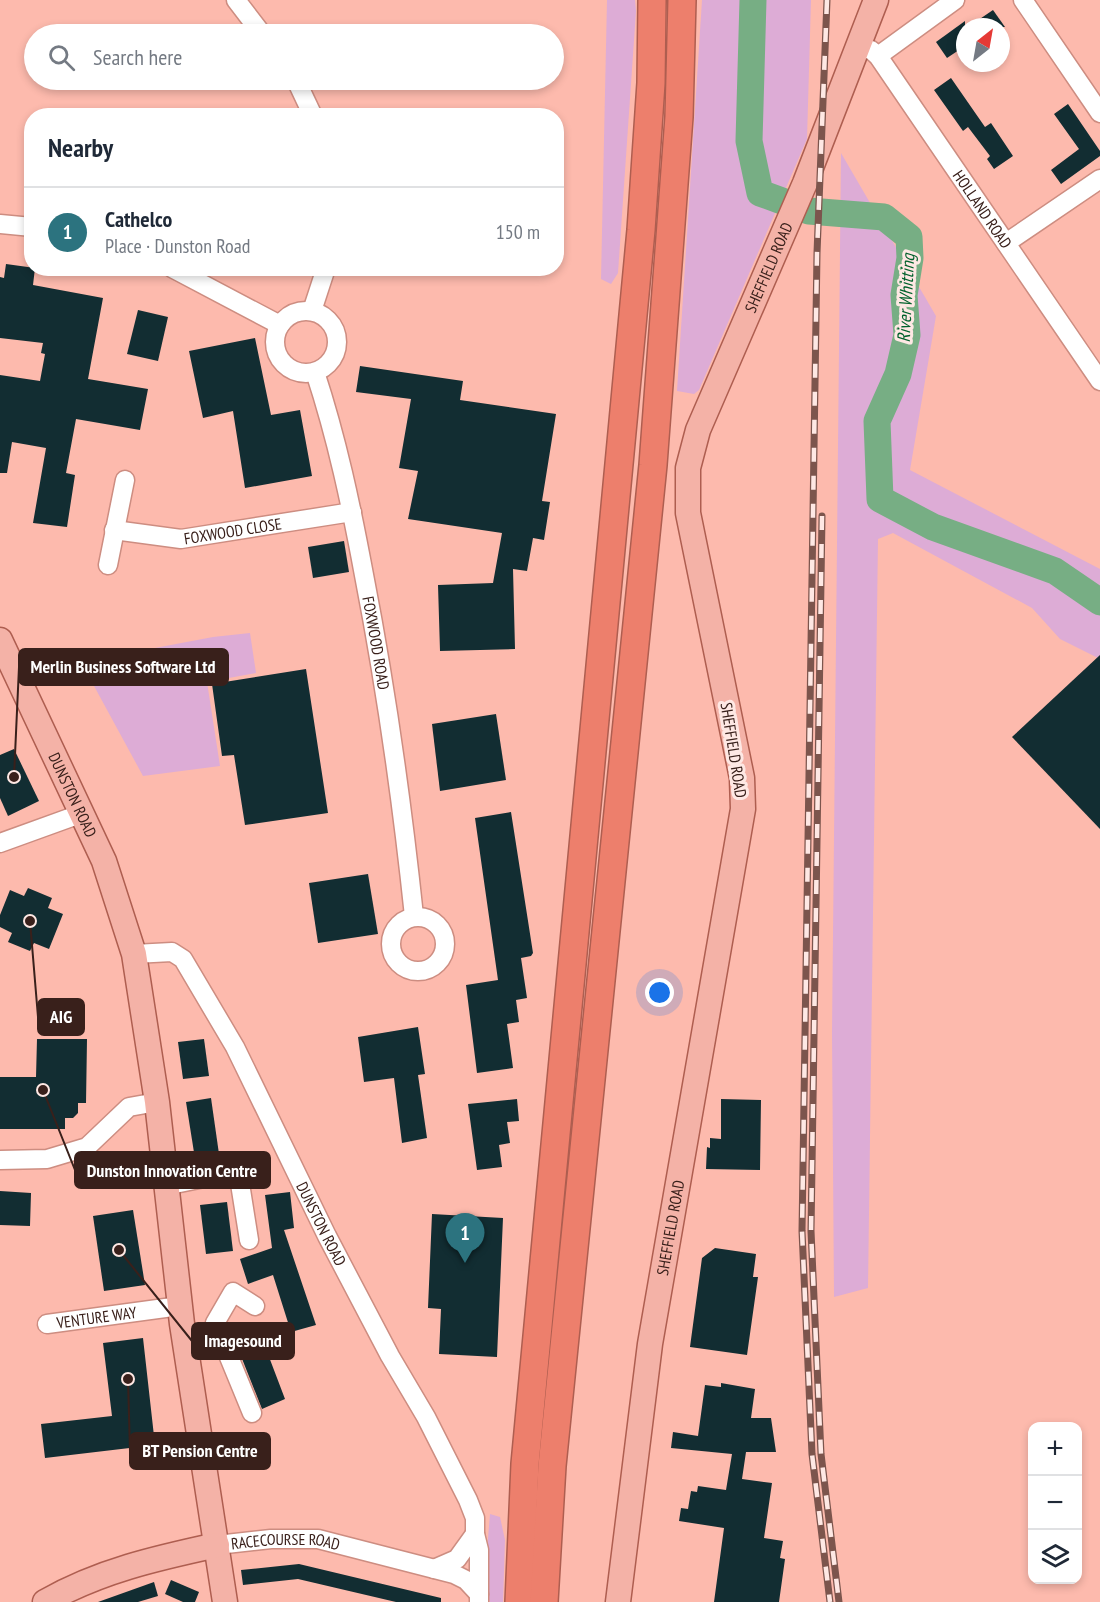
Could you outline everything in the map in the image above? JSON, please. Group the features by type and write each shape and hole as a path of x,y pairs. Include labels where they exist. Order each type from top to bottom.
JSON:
{"highway":[{"path":"519,1602 525,1464 641,230 651,83 652,0"},
{"path":"544,1602 552,1466 653,465 679,117 682,0"}],"main road":[{"name":"SHEFFIELD ROAD","path":"618,1602 650,1344 743,809 742,778 688,513 688,468 698,430 716,385 806,183 868,52 876,0"},
{"name":"DUNSTON ROAD","path":"0,640 104,861 134,954 157,1102 181,1315 225,1602"},
{"name":"RACECOURSE ROAD","path":"45,1602 66,1590 128,1565 217,1545"}],"street":[{"path":"236,0 254,24"},
{"path":"868,52 956,0"},
{"path":"1023,0 1100,113"},
{"name":"HOLLAND ROAD","path":"868,52 1006,243 1100,381"},
{"path":"301,90 309,108"},
{"path":"1006,243 1100,178"},
{"path":"0,224 24,226"},
{"path":"187,276 280,325"},
{"path":"312,311 323,276"},
{"path":"312,311 327,318 332,324 337,342 331,361 315,372 304,373 284,364 275,345 280,325 294,313 312,311"},
{"name":"FOXWOOD ROAD","path":"315,372 342,461 380,652 405,829 414,916"},
{"path":"108,565 125,480"},
{"name":"FOXWOOD CLOSE","path":"114,531 181,539 352,512"},
{"path":"0,843 83,813"},
{"name":"DUNSTON ROAD","path":"134,954 172,952 183,959 236,1047 327,1236 453,1468 475,1518 475,1534 479,1550 479,1598"},
{"path":"0,1160 47,1160 87,1147 129,1107 157,1102"},
{"path":"165,1186 238,1171 249,1240"},
{"path":"252,1413 215,1323 233,1292 255,1306"},
{"name":"VENTURE WAY","path":"47,1324 181,1315 215,1323"},
{"path":"434,1569 457,1559 475,1534"},
{"name":"RACECOURSE ROAD","path":"217,1545 271,1539 318,1539 434,1569 466,1580 479,1598"}],"shaded area":[{"path":"607,0 635,0 636,11 618,273 611,284 601,279"},
{"path":"702,0 811,0 807,139 699,390 694,394 677,391"},
{"path":"841,153 936,316 910,470 1100,569 1100,655 1098,658 1060,639 1032,608 893,533 878,539 868,1288 834,1297 832,1033"},
{"path":"250,633 256,673 207,682 220,766 143,776 81,662 213,637"},
{"path":"490,1514 500,1517 505,1540 503,1602 490,1602 484,1587"}],"building":[{"path":"993,10 999,18 981,18"},
{"path":"956,28 956,52 947,58 936,42"},
{"path":"951,78 985,127 991,123 1013,156 994,169 987,159 990,156 968,127 963,131 934,90"},
{"path":"1068,104 1100,151 1100,156 1061,184 1051,170 1079,149 1054,114"},
{"path":"6,264 24,266 24,276 34,276 33,285 103,298 88,379 148,389 140,430 76,419 66,473 75,475 67,527 33,523 46,448 12,442 7,473 0,473 0,375 40,381 45,354 41,353 43,343 0,338 0,277 4,278"},
{"path":"138,310 168,317 158,361 127,354"},
{"path":"255,338 271,415 300,410 312,476 245,488 233,411 203,418 189,351"},
{"path":"360,366 463,381 460,400 556,414 542,501 550,502 544,540 533,538 527,571 513,569 515,649 440,651 438,585 493,583 502,533 408,519 418,471 399,468 411,399 356,392"},
{"path":"344,541 349,572 313,578 308,547"},
{"path":"1100,655 1100,829 1012,737"},
{"path":"306,669 328,813 245,825 234,755 222,756 212,684"},
{"path":"496,714 506,780 440,791 432,724"},
{"path":"14,749 39,801 8,816 0,798 0,755"},
{"path":"511,812 533,953 531,956 521,958 527,998 516,1000 519,1022 507,1024 513,1068 477,1073 466,985 498,980 475,818"},
{"path":"368,874 378,934 318,943 309,883"},
{"path":"28,888 52,898 48,908 63,914 49,949 34,943 30,951 8,942 12,933 0,927 0,915 10,890 24,896"},
{"path":"418,1027 425,1074 418,1075 427,1138 402,1143 394,1078 364,1082 358,1037"},
{"path":"37,1039 87,1039 86,1103 78,1103 78,1113 73,1118 65,1118 65,1129 0,1129 0,1077 36,1077"},
{"path":"204,1039 209,1076 183,1079 178,1042"},
{"path":"211,1098 220,1161 196,1165 186,1102"},
{"path":"517,1099 519,1121 507,1122 510,1143 499,1145 502,1167 477,1170 468,1104"},
{"path":"721,1099 761,1100 760,1170 706,1169 707,1147 710,1148 710,1138 721,1139"},
{"path":"0,1191 31,1193 30,1226 0,1225"},
{"path":"290,1192 294,1228 284,1230 316,1325 291,1332 273,1275 248,1284 240,1259 272,1248 265,1195"},
{"path":"227,1202 233,1251 206,1254 200,1205"},
{"path":"133,1210 145,1285 104,1291 93,1216"},
{"path":"432,1214 503,1218 497,1357 439,1354 441,1309 428,1308"},
{"path":"715,1248 756,1254 753,1277 758,1277 747,1355 690,1347 702,1258"},
{"path":"264,1325 273,1346 266,1349 285,1399 262,1409 233,1336"},
{"path":"143,1338 155,1445 45,1458 41,1424 112,1416 103,1343"},
{"path":"721,1383 755,1389 751,1418 771,1418 776,1452 746,1452 742,1479 772,1483 764,1538 783,1541 780,1558 785,1559 779,1602 714,1602 724,1528 679,1521 681,1508 688,1509 691,1491 697,1492 698,1486 726,1490 732,1454 671,1448 673,1432 698,1436 705,1385 721,1387"},
{"path":"299,1564 441,1598 441,1602 396,1602 298,1579 243,1585 241,1570"},
{"path":"171,1580 199,1592 195,1602 183,1602 165,1594"},
{"path":"154,1582 158,1596 138,1602 98,1602"}],"waterway":[{"name":"River Whitting","path":"753,0 749,141 760,193 809,211 884,217 909,237 910,258 904,295 907,335 898,374 877,421 880,499 933,527 1055,571 1100,602"}],"railway":[{"path":"827,0 817,253 802,1231 812,1454 830,1602"},
{"path":"822,516 811,1231 821,1454 839,1602"}],"place":[{"name":"Merlin Business Software Ltd","path":"14,777"},
{"name":"AIG","path":"30,921"},
{"name":"Dunston Innovation Centre","path":"43,1090"},
{"name":"Imagesound","path":"119,1250"},
{"name":"Cathelco","path":"465,1263"},
{"name":"BT Pension Centre","path":"128,1379"}]}
